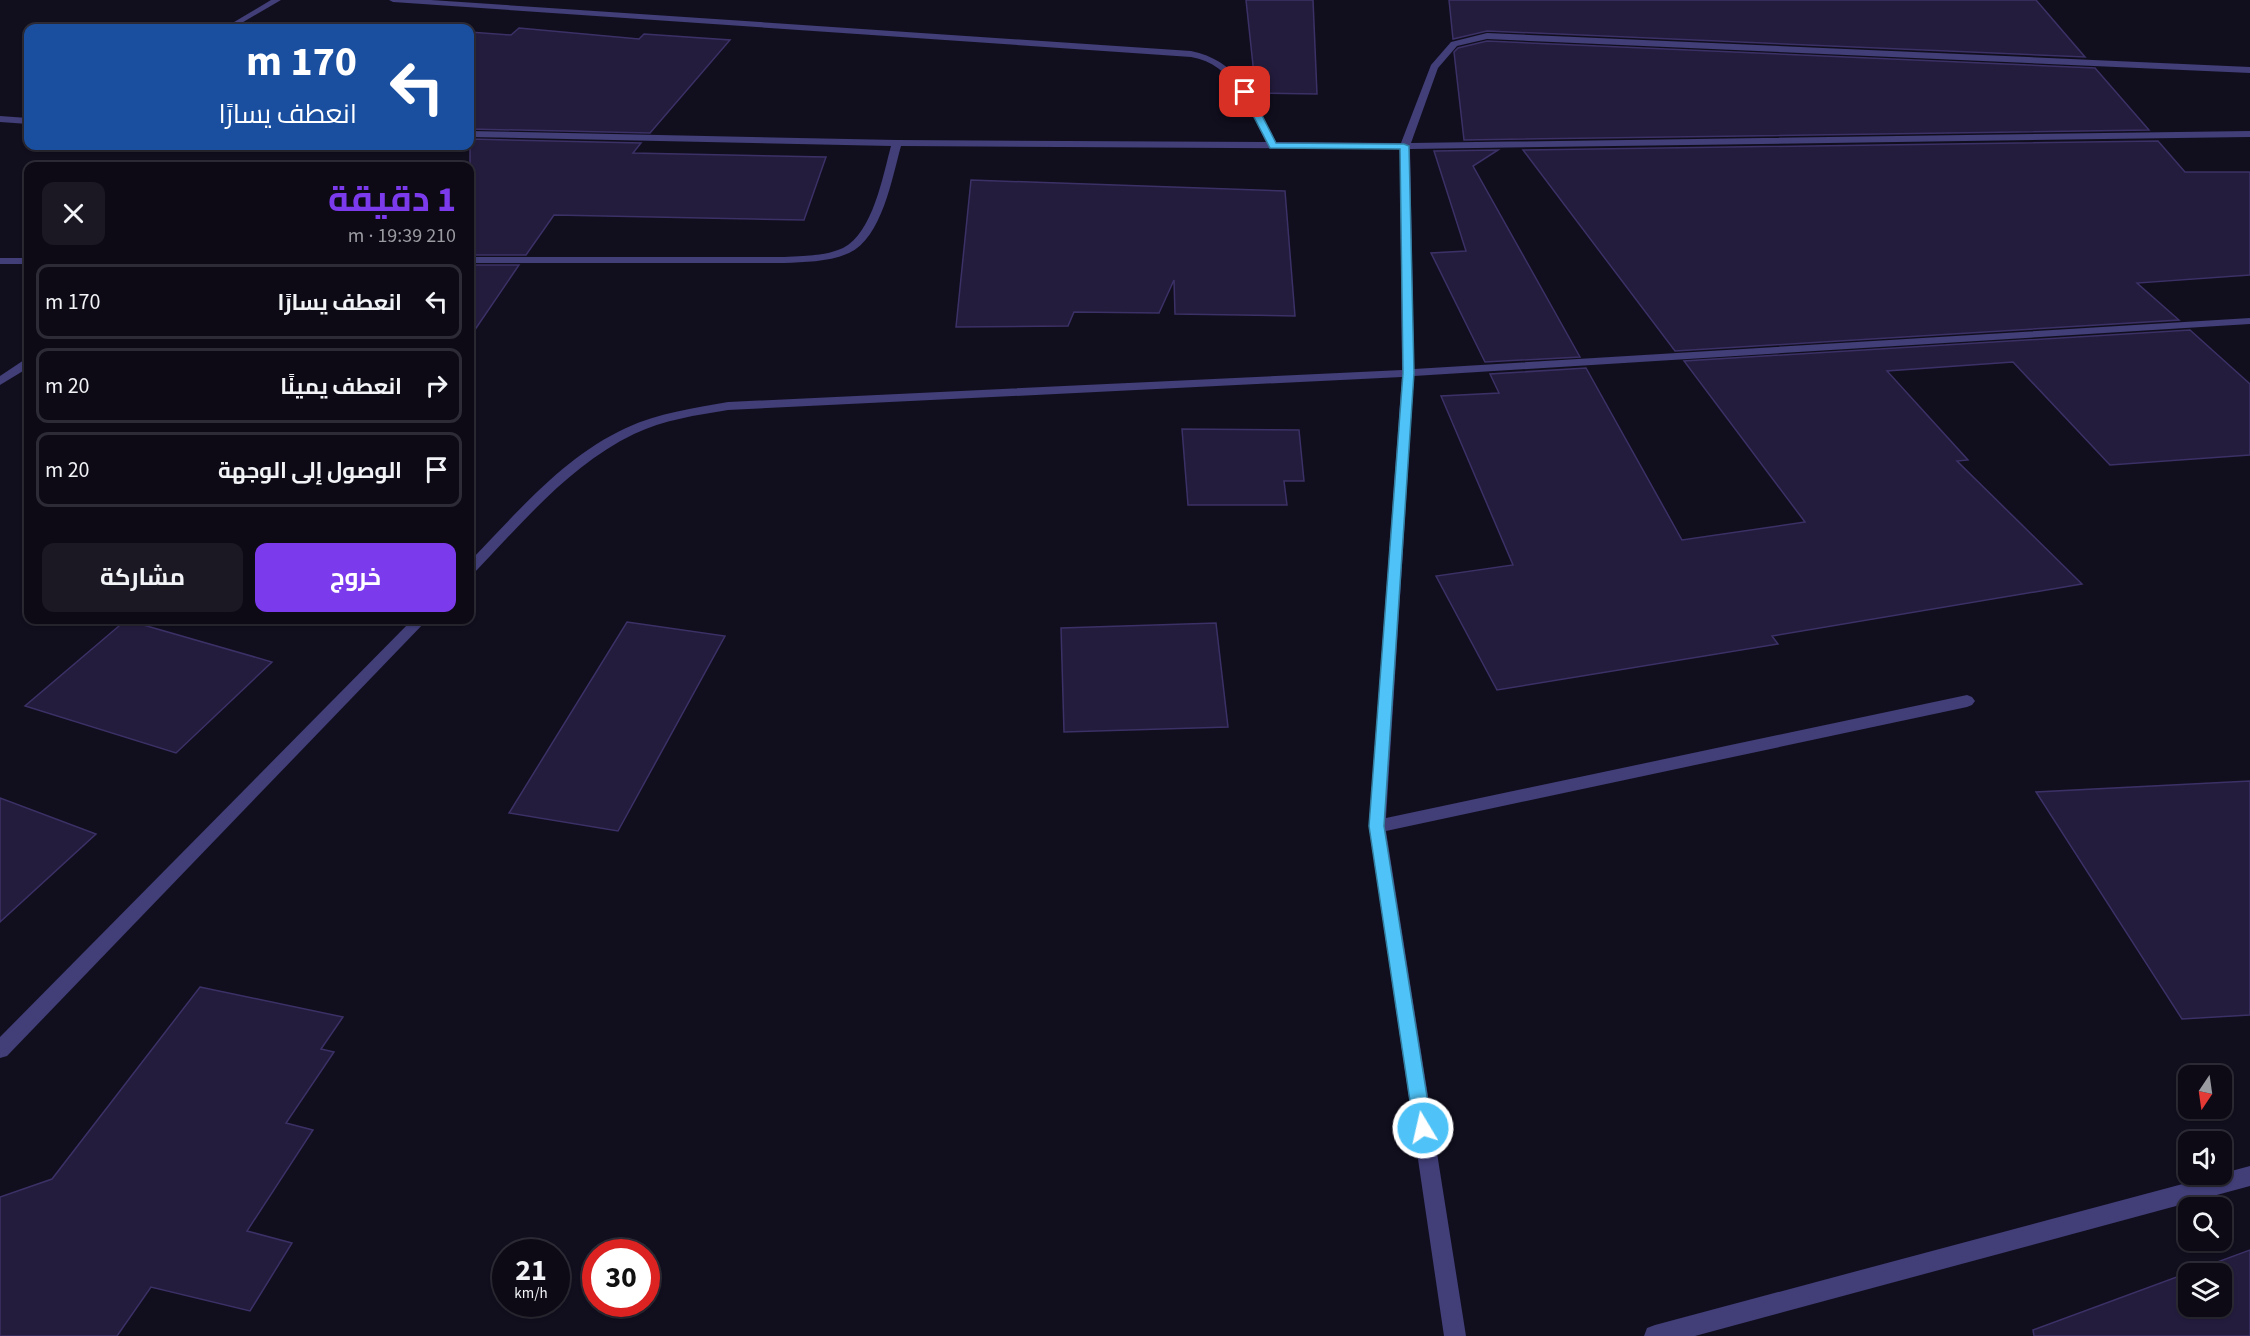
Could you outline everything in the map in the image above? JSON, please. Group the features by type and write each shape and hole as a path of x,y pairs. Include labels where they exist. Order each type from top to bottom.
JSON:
{"street":[{"path":"235,24 277,0"},
{"path":"393,0 1185,53 1205,57 1222,65 1235,77 1273,146"},
{"path":"1455,1336 1377,826 1408,373 1404,146 1434,67 1454,44 1487,36 2250,70"},
{"path":"0,119 24,121"},
{"path":"474,134 897,143 1404,146 2250,134"},
{"path":"2236,134 2250,144"},
{"path":"474,260 783,260 817,258 839,252 849,249 867,232 897,143"},
{"path":"0,261 24,261"},
{"path":"474,565 554,485 587,457 630,431 673,417 728,406 1408,373 2250,321"},
{"path":"0,381 24,366"},
{"path":"0,1050 416,624"},
{"path":"1377,826 1967,701"},
{"path":"1655,1336 2250,1176"}],"building":[{"path":"1246,0 1313,0 1317,94 1256,93"},
{"path":"1449,0 2036,0 2085,57 1487,31 1453,39"},
{"path":"519,28 639,39 644,34 730,40 650,133 474,129 474,32 511,35"},
{"path":"1487,41 2095,68 2149,130 1464,140 1454,52 1458,48"},
{"path":"474,139 641,143 633,153 826,157 804,220 554,215 526,255 474,255 474,162 470,162 470,150 474,150"},
{"path":"2158,141 2185,172 2250,172 2250,275 2137,283 2179,320 1675,351 1523,150"},
{"path":"1498,150 1473,166 1580,357 1485,362 1431,253 1466,251 1434,151"},
{"path":"971,180 1285,191 1295,316 1175,314 1174,280 1159,313 1074,312 1068,326 956,327"},
{"path":"474,265 519,265 474,331"},
{"path":"2190,330 2250,384 2250,455 2110,465 2013,362 1887,371 1968,460 1957,461 2082,584 1772,636 1778,644 1497,690 1436,576 1513,565 1441,396 1499,393 1490,374 1586,368 1682,540 1805,522 1684,361"},
{"path":"1182,429 1299,430 1304,481 1284,481 1287,505 1188,505"},
{"path":"627,622 725,636 618,831 509,813"},
{"path":"1216,623 1228,727 1064,732 1061,628"},
{"path":"121,624 140,624 272,662 176,753 25,706"},
{"path":"2250,781 2250,1015 2182,1019 2036,792"},
{"path":"0,798 96,834 0,922"},
{"path":"200,987 343,1017 321,1049 334,1052 286,1123 313,1130 247,1231 292,1243 250,1311 151,1287 117,1336 0,1336 0,1197 52,1179"},
{"path":"2250,1250 2250,1336 2034,1336 2033,1330 2178,1277 2178,1317 2232,1317 2232,1263 2215,1263"}],"route":[{"path":"1245,92 1273,146 1404,146 1408,373 1377,826 1423,1128"}]}
